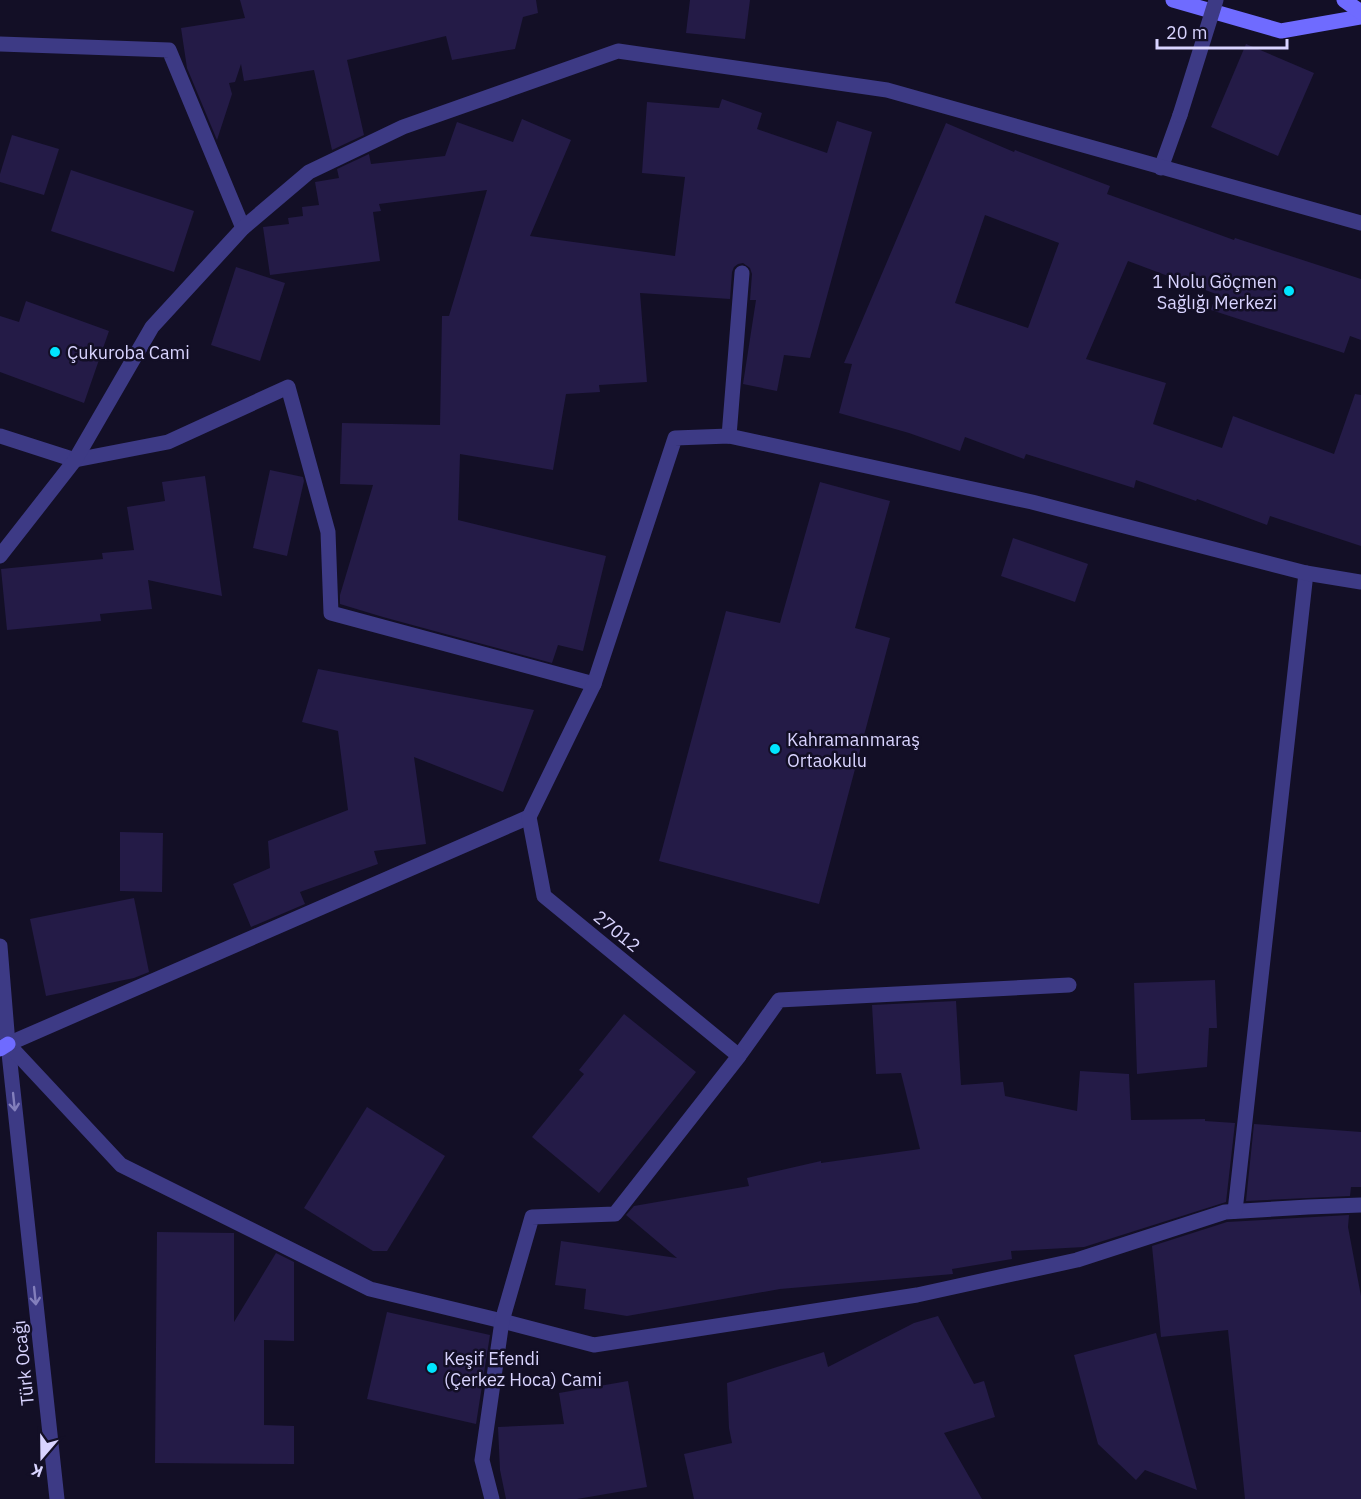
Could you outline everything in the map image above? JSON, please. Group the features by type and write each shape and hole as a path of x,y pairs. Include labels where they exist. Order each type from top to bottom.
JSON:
{"main road":[{"path":"1173,0 1281,31 1361,17"},
{"path":"1344,0 1361,12"}],"street":[{"path":"1161,168 1216,0"},
{"path":"0,44 169,50 243,228"},
{"path":"0,556 75,460 152,327 243,228 309,172 403,127 618,51 887,90 1361,223"},
{"path":"729,436 742,273"},
{"path":"0,436 75,460 168,442 288,387 328,532 332,613 594,684"},
{"path":"1361,582 1305,573 1032,502 729,436 675,438 594,684 529,818 4,1046 121,1165 370,1289 594,1345 917,1295 1077,1260 1225,1212 1361,1205"},
{"path":"1235,1211 1305,573"},
{"name":"27012","path":"529,818 544,896 739,1056"},
{"name":"Türk Ocağı","path":"0,946 4,1046 57,1499"},
{"path":"492,1499 482,1460 502,1321 532,1216 615,1214 739,1056 779,1000 1069,985"}],"building":[{"path":"240,0 536,0 538,13 523,17 515,49 452,60 446,36 347,60 364,135 332,150 314,70 244,81 241,64 235,82 229,83 232,94 217,140 187,68 181,28 245,18"},
{"path":"690,0 750,0 745,39 686,33"},
{"path":"1246,44 1314,73 1278,156 1211,127"},
{"path":"722,99 762,113 757,129 827,153 837,121 872,132 810,358 784,355 777,391 743,384 756,300 750,300 752,274 750,268 743,263 738,264 732,272 730,299 640,293 647,382 599,385 600,392 566,394 553,470 460,454 458,520 606,556 583,651 558,645 552,663 340,604 340,595 373,485 340,484 342,423 440,425 442,316 449,316 487,190 379,204 381,211 373,212 380,261 270,275 263,227 289,224 288,218 303,216 302,207 319,205 315,182 339,178 337,169 369,154 371,164 445,156 457,122 513,142 522,119 571,140 530,236 675,256 685,177 642,173 647,102 719,108"},
{"path":"946,123 1014,152 1015,150 1110,186 1107,194 1234,240 1235,238 1361,279 1361,340 1350,336 1344,353 1211,310 1216,294 1128,261 1086,359 1166,383 1153,424 1222,448 1233,416 1334,454 1355,394 1361,395 1361,546 1270,516 1267,525 1197,499 1196,501 1136,480 1134,488 1026,454 1024,459 965,437 960,451 909,433 839,413 852,364 844,363","holes":["985,215 1059,243 1028,328 955,303"]},
{"path":"12,135 59,149 44,195 0,182 0,174"},
{"path":"71,170 194,211 174,272 51,231"},
{"path":"236,267 285,283 260,361 211,345"},
{"name":"Çukuroba Cami","path":"26,301 109,331 84,403 0,372 0,316 19,322"},
{"path":"270,470 303,477 304,481 287,556 253,548"},
{"path":"205,476 222,596 148,580 152,609 100,614 101,621 7,630 1,569 103,559 102,553 134,550 127,507 165,501 162,482"},
{"name":"Kahramanmaraş Ortaokulu","path":"820,482 890,501 855,628 890,638 819,904 659,861 726,611 780,623"},
{"path":"1013,538 1088,564 1075,602 1001,576"},
{"path":"318,669 534,710 503,792 414,757 426,844 374,851 378,864 300,892 305,904 251,927 233,884 270,868 268,841 348,810 338,731 302,722"},
{"path":"120,832 163,833 162,892 120,891"},
{"path":"134,898 149,972 134,978 46,996 30,919"},
{"path":"1215,980 1217,1028 1209,1028 1207,1067 1137,1074 1134,983"},
{"path":"956,1001 961,1085 1003,1082 1005,1096 1077,1111 1080,1071 1129,1074 1131,1120 1205,1119 1205,1121 1235,1123 1226,1202 1084,1247 1011,1251 1012,1259 952,1269 953,1274 780,1289 627,1316 584,1309 586,1289 555,1285 561,1241 677,1258 626,1215 634,1206 749,1186 747,1178 821,1161 821,1163 920,1149 901,1073 876,1074 872,1005"},
{"path":"624,1014 696,1072 599,1193 532,1137 584,1074 579,1070"},
{"path":"367,1107 445,1156 387,1251 373,1251 304,1208"},
{"path":"1254,1124 1361,1132 1361,1187 1351,1187 1350,1196 1246,1201"},
{"path":"1349,1215 1348,1227 1361,1296 1361,1499 1245,1499 1228,1330 1161,1337 1152,1246 1227,1222"},
{"path":"157,1232 234,1233 234,1322 276,1253 294,1262 294,1341 264,1340 264,1425 294,1426 294,1464 155,1463"},
{"name":"Keşif Efendi (Çerkez Hoca) Cami","path":"387,1312 490,1335 476,1424 367,1399"},
{"path":"938,1316 974,1384 984,1381 995,1417 944,1433 982,1499 694,1499 684,1454 732,1443 727,1383 824,1352 828,1367 914,1323"},
{"path":"1156,1333 1197,1490 1145,1470 1136,1480 1098,1444 1074,1355"},
{"path":"628,1381 647,1487 577,1499 506,1499 500,1470 498,1427 564,1424 559,1393"}],"place":[{"name":"1 Nolu Göçmen Sağlığı Merkezi","path":"1289,291"},
{"name":"Çukuroba Cami","path":"55,352"},
{"name":"Kahramanmaraş Ortaokulu","path":"775,749"},
{"name":"Keşif Efendi (Çerkez Hoca) Cami","path":"432,1368"}]}
